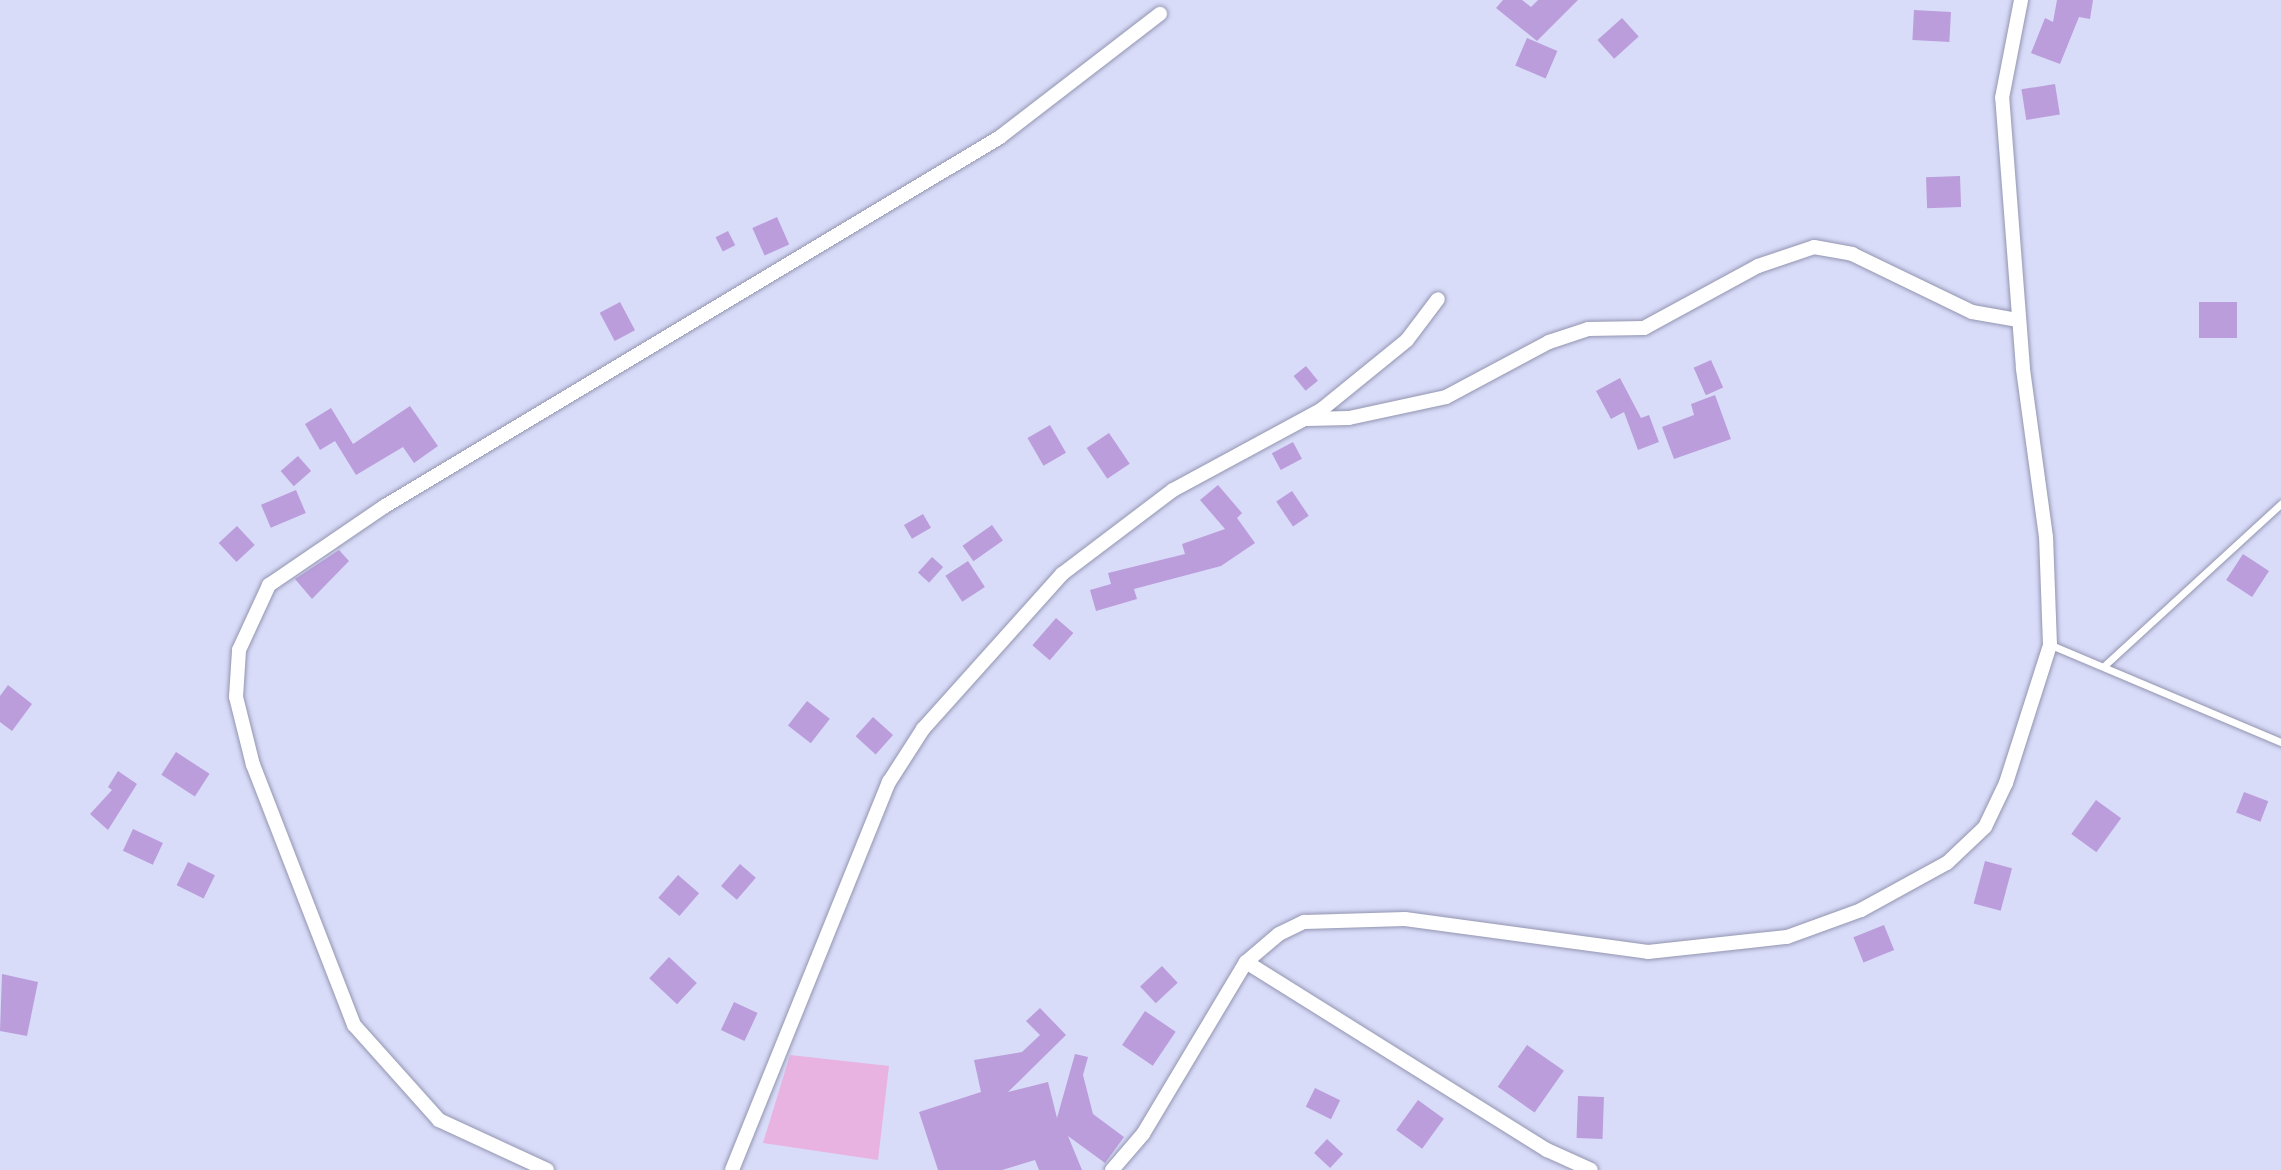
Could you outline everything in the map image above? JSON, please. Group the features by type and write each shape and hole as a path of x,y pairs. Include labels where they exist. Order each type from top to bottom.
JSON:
{"street":[{"path":"1112,1170 1143,1134 1246,962 1279,934 1330,917 1405,919 1648,952 1787,937 1861,910 1947,863 1985,827 2006,783 2050,645 2046,537 2018,320 2002,98 2021,0"},
{"path":"547,1170 439,1120 354,1025 253,765 236,697 239,650 269,585 385,506 1000,137 1160,14"},
{"path":"1304,419 1349,418 1446,397 1549,342 1588,329 1644,328 1758,266 1814,247 1852,254 1972,312 2018,320"},
{"path":"732,1170 889,782 923,729 1062,574 1173,490 1304,419 1407,340 1438,299"},
{"path":"1246,962 1547,1150 1591,1170"}],"lane":[{"path":"2105,665 2281,504"},
{"path":"2050,645 2105,665 2281,742"}],"shaded area":[{"path":"790,1055 889,1066 878,1160 763,1143"}],"building":[{"path":"1503,0 1522,0 1531,7 1538,0 1578,0 1537,41 1496,8"},
{"path":"2057,0 2093,0 2090,19 2079,17 2060,64 2031,53 2045,18 2053,22"},
{"path":"1914,10 1951,12 1949,42 1912,40"},
{"path":"1622,18 1639,37 1614,59 1597,40"},
{"path":"1527,38 1557,51 1546,79 1515,66"},
{"path":"2055,84 2060,115 2026,120 2021,89"},
{"path":"1960,176 1961,207 1927,208 1926,177"},
{"path":"777,217 789,244 765,255 752,228"},
{"path":"728,231 735,245 723,252 716,237"},
{"path":"620,302 635,330 615,341 600,313"},
{"path":"2199,302 2237,302 2237,338 2199,338"},
{"path":"1711,360 1723,387 1706,395 1694,368"},
{"path":"1306,366 1318,381 1306,391 1294,376"},
{"path":"1620,378 1641,418 1649,415 1659,442 1638,450 1624,412 1611,419 1596,391"},
{"path":"1715,395 1731,439 1674,459 1662,427 1694,415 1691,404"},
{"path":"410,406 438,446 414,463 403,447 356,475 335,441 320,450 305,424 331,408 353,444"},
{"path":"1050,425 1066,453 1043,466 1027,438"},
{"path":"1109,433 1130,464 1107,479 1087,448"},
{"path":"1293,442 1302,459 1281,470 1272,453"},
{"path":"298,456 311,471 294,486 281,471"},
{"path":"1218,485 1242,513 1237,518 1255,543 1221,566 1134,589 1137,599 1096,611 1090,590 1111,584 1108,573 1185,554 1182,544 1225,529 1200,500"},
{"path":"296,490 306,513 271,528 261,505"},
{"path":"1292,491 1309,516 1293,526 1276,502"},
{"path":"923,514 931,528 912,539 904,525"},
{"path":"992,525 1003,541 973,561 963,546"},
{"path":"237,526 255,545 236,562 219,543"},
{"path":"339,550 349,561 312,599 295,579"},
{"path":"2243,554 2269,571 2252,597 2226,580"},
{"path":"932,557 943,567 929,583 918,573"},
{"path":"968,561 985,587 962,602 945,576"},
{"path":"1056,618 1073,633 1050,660 1032,645"},
{"path":"8,685 32,704 12,731 0,722 0,696"},
{"path":"807,701 830,719 811,743 788,725"},
{"path":"873,717 893,735 876,754 856,736"},
{"path":"176,752 210,774 195,796 161,775"},
{"path":"118,771 137,784 108,830 90,814 112,790 108,787"},
{"path":"2244,792 2268,801 2260,822 2236,813"},
{"path":"2096,800 2121,818 2096,852 2071,834"},
{"path":"133,829 163,843 153,865 123,851"},
{"path":"1985,861 2012,868 2001,911 1974,904"},
{"path":"188,862 215,875 204,899 177,885"},
{"path":"740,864 756,878 737,900 721,886"},
{"path":"678,875 699,893 679,916 658,898"},
{"path":"1884,925 1894,950 1864,962 1853,937"},
{"path":"669,957 697,983 677,1004 649,978"},
{"path":"1162,966 1178,983 1156,1003 1140,986"},
{"path":"2,974 38,982 27,1036 0,1031"},
{"path":"734,1002 758,1013 744,1041 721,1030"},
{"path":"1040,1008 1066,1035 1008,1092 1048,1082 1057,1118 1075,1054 1088,1057 1083,1075 1093,1114 1124,1137 1105,1163 1068,1136 1082,1170 1039,1170 1035,1160 1002,1170 938,1170 919,1112 981,1092 974,1060 1022,1052 1040,1035 1026,1021"},
{"path":"1145,1011 1176,1032 1153,1066 1122,1045"},
{"path":"1527,1045 1564,1071 1535,1113 1498,1087"},
{"path":"1315,1088 1340,1100 1331,1119 1306,1107"},
{"path":"1578,1096 1604,1097 1603,1139 1577,1138"},
{"path":"1418,1100 1444,1119 1422,1149 1396,1130"},
{"path":"1327,1139 1343,1154 1330,1168 1314,1153"}]}
